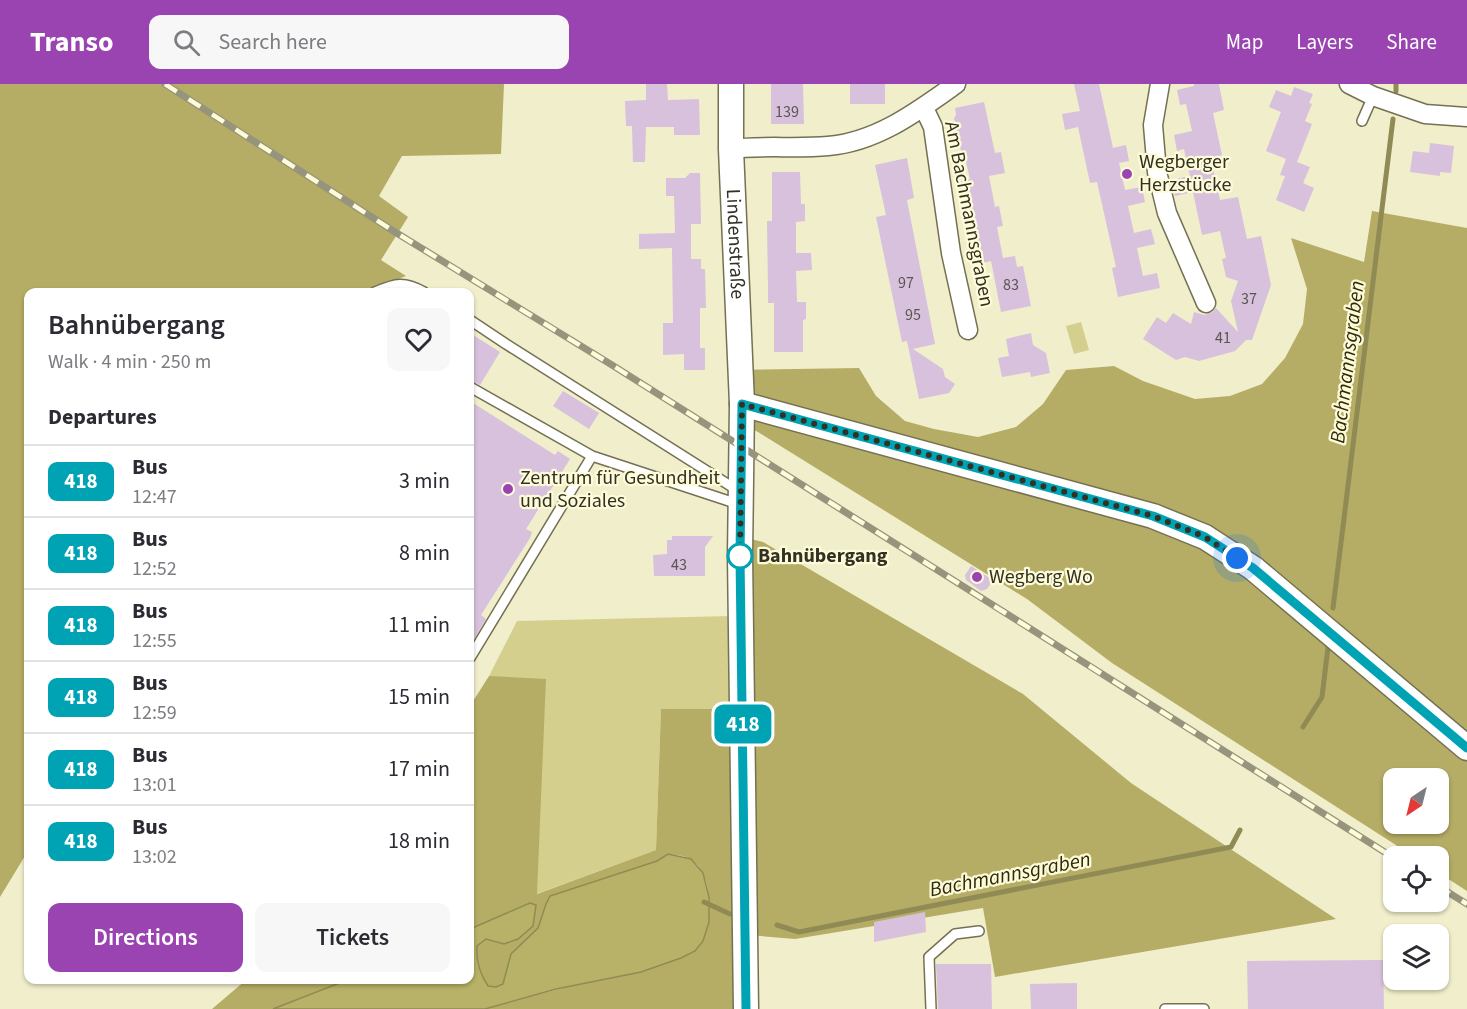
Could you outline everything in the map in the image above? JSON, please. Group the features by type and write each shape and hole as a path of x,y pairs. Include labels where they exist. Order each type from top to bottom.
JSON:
{"street":[{"name":"Lindenstraße","path":"731,84 731,149 742,404 740,556 746,1009"},
{"name":"Am Bachmannsgraben","path":"731,149 753,146 829,146 872,136 924,108 956,84"},
{"path":"1160,84 1153,125 1157,172 1167,213 1206,303"},
{"path":"1348,84 1373,96 1425,114 1467,117"},
{"name":"Am Bachmannsgraben","path":"924,108 933,127 951,253 968,330"},
{"path":"742,404 1153,516 1205,537 1253,568 1467,748"}],"lane":[{"path":"1362,122 1373,96"},
{"path":"384,288 391,285 410,285 416,288"},
{"path":"474,323 742,499"},
{"path":"474,389 592,456 742,499"},
{"path":"474,651 592,456"},
{"path":"931,1009 929,957 955,934 978,931"},
{"path":"1165,1009 1204,1009"}],"shaded area":[{"path":"0,84 504,84 501,154 402,156 379,196 408,217 381,260 406,276 375,288 24,288 24,858 0,897"},
{"path":"1372,211 1467,228 1467,891 1449,879 1449,846 1397,846 1112,663 1027,599 732,416 728,370 859,368 876,396 905,421 978,437 1016,427 1043,404 1066,370 1114,366 1143,381 1195,399 1230,396 1262,384 1285,358 1303,324 1307,289 1291,238 1364,262"},
{"path":"1081,322 1089,350 1074,354 1066,326"},
{"path":"751,539 763,542 1023,694 1131,783 1336,919 995,977 983,908 795,939 737,934 736,1009 485,1009 675,960 692,952 700,945 709,920 708,890 698,866 688,858 668,854 657,861 546,904 538,928 511,954 503,984 496,987 488,986 479,967 477,946 486,939 496,942 530,904 474,927 474,700 489,676 546,679 537,894 656,850 661,709 755,709"},
{"path":"731,616 733,709 661,709 656,850 536,894 538,851 489,676 517,621"},
{"path":"668,854 691,859 703,873 709,897 709,922 703,941 695,951 681,958 641,972 556,989 485,1009 273,1009 337,984 474,984 474,927 530,903 536,905 533,926 518,939 504,944 486,939 477,946 480,972 488,986 496,987 503,984 511,954 538,928 550,896 657,861"},
{"path":"241,984 337,984 273,1009 212,1009"}],"building":[{"path":"646,84 667,84 668,100 699,99 700,135 674,135 674,127 646,127 645,162 633,162 632,126 626,126 625,101 646,100"},
{"path":"771,84 803,84 804,124 771,124"},
{"path":"850,84 885,84 885,104 850,104"},
{"path":"1074,84 1099,84 1113,148 1126,145 1129,161 1119,163 1125,190 1142,187 1145,202 1128,206 1134,233 1151,229 1155,244 1137,248 1143,276 1157,273 1160,288 1118,297 1112,268 1116,267 1097,182 1090,183 1078,127 1065,130 1062,114 1080,111"},
{"path":"1194,84 1219,84 1224,110 1213,113 1222,155 1211,158 1220,200 1238,197 1247,239 1261,236 1271,285 1252,340 1246,340 1235,351 1199,361 1185,357 1176,360 1143,339 1157,317 1166,323 1173,313 1191,324 1194,312 1204,315 1216,308 1238,332 1231,301 1238,281 1226,277 1222,259 1226,258 1220,231 1202,235 1193,192 1175,196 1172,180 1190,176 1184,149 1177,151 1174,135 1192,131 1186,104 1180,105 1177,90 1194,86"},
{"path":"1294,87 1313,94 1309,103 1312,104 1305,121 1312,124 1297,162 1310,167 1303,183 1314,188 1304,212 1276,200 1285,176 1280,175 1286,159 1266,151 1281,112 1269,107 1276,90 1291,96"},
{"path":"984,102 995,153 1001,152 1005,173 989,176 995,207 999,206 1003,226 997,227 1003,258 1015,256 1017,267 1023,266 1031,306 1001,312 991,261 973,265 958,182 970,179 954,118 955,108"},
{"path":"1430,143 1454,146 1451,173 1440,172 1440,176 1410,172 1413,151 1429,153"},
{"path":"907,158 914,198 907,200 935,344 913,349 943,369 945,377 955,384 949,393 919,399 907,341 902,342 876,217 886,215 875,165"},
{"path":"772,172 800,172 801,204 805,204 805,221 796,222 796,253 811,253 812,270 796,271 797,302 806,302 806,319 803,320 803,352 774,352 774,303 768,303 767,221 772,221"},
{"path":"690,173 700,173 701,224 691,224 691,259 701,259 701,269 705,269 706,308 700,308 700,348 705,348 705,370 684,370 684,354 663,355 663,323 673,323 672,248 639,249 639,234 675,233 674,196 666,196 666,178 685,178"},
{"path":"1031,333 1033,345 1046,353 1050,373 1031,377 1030,372 1002,377 998,358 1009,356 1006,339"},
{"path":"474,336 500,352 480,385 474,382"},
{"path":"563,391 599,413 589,429 553,406"},
{"path":"474,404 555,455 558,451 570,459 526,529 532,532 530,538 481,615 486,619 474,639"},
{"path":"672,536 713,536 705,547 705,576 654,576 653,555 667,554 667,540 672,540"},
{"name":"Wegberg Wo","path":"971,566 993,580 987,589 981,591 966,580 965,575"},
{"path":"925,912 926,932 874,942 874,922"},
{"path":"1383,960 1384,1009 1248,1009 1247,961"},
{"path":"936,964 991,964 992,1009 938,1009"},
{"path":"1077,983 1077,1009 1031,1009 1030,984"}],"waterway":[{"name":"Bachmannsgraben","path":"1396,84 1396,91"},
{"name":"Bachmannsgraben","path":"1333,608 1393,119"},
{"name":"Bachmannsgraben","path":"1303,727 1322,697 1328,647"},
{"name":"Bachmannsgraben","path":"777,925 799,932 1231,847 1240,830"},
{"name":"Bachmannsgraben","path":"704,902 730,914"}],"railway":[{"path":"165,84 395,232 612,365 1383,851"},
{"path":"1449,893 1467,904"}],"bus line":[{"name":"418","path":"746,1009 740,556 742,404 1153,516 1205,537 1253,568 1467,748"}],"place":[{"name":"Wegberger Herzstücke","path":"1127,174"},
{"name":"Zentrum für Gesundheit und Soziales","path":"508,489"},
{"name":"Bahnübergang","path":"740,556"},
{"name":"Wegberg Wo","path":"977,577"}],"route":[{"path":"740,556 742,404 1153,516 1205,537 1237,558"}]}
